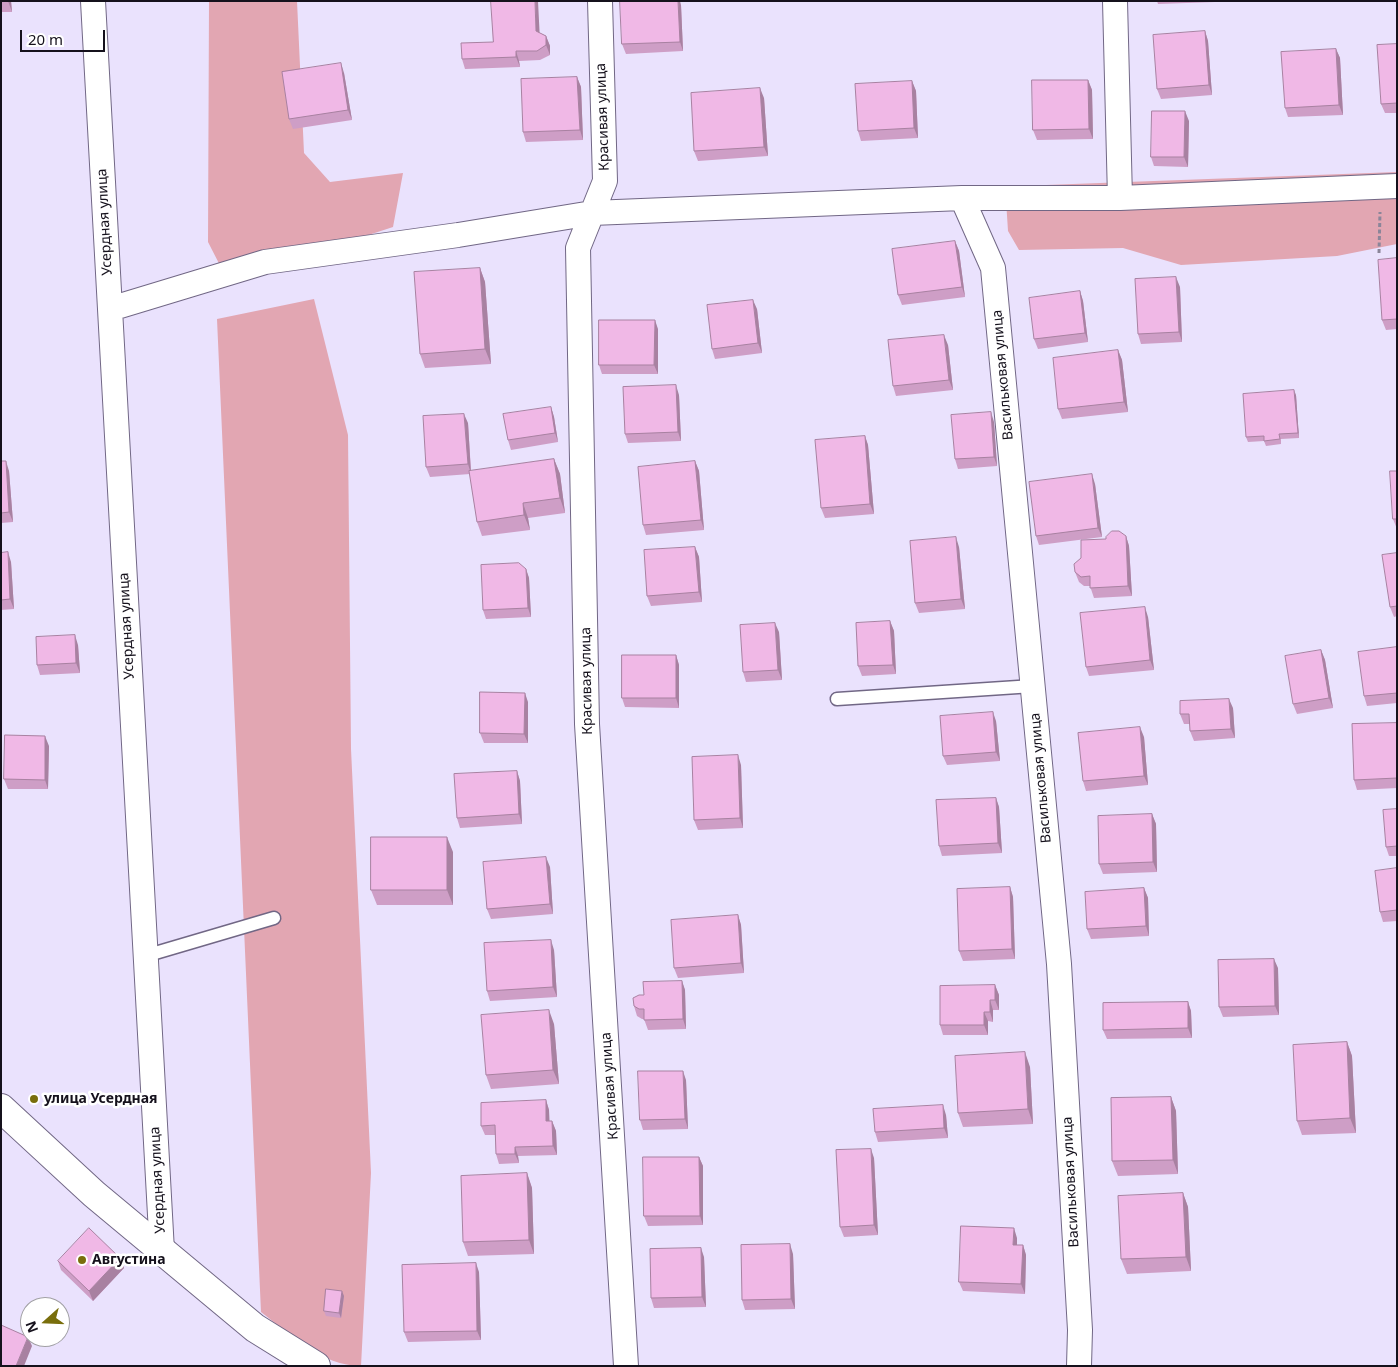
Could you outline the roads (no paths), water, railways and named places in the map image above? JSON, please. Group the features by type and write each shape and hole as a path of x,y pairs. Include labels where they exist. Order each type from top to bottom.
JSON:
{"street":[{"name":"Усердная улица","path":"93,1 162,1251"},
{"name":"Красивая улица","path":"600,1 605,181 578,248 587,724 626,1366"},
{"path":"1115,1 1120,198"},
{"path":"110,309 265,262 458,235 592,213 962,198 1120,198 1389,186"},
{"name":"Васильковая улица","path":"962,198 993,268 1059,964 1080,1320 1079,1366"},
{"path":"1,1108 94,1194 255,1328 316,1366"}],"lane":[{"path":"836,699 1033,686"},
{"path":"145,956 274,918"}],"place":[{"name":"улица Усердная","path":"34,1099"},
{"name":"Августина","path":"82,1260"}]}
